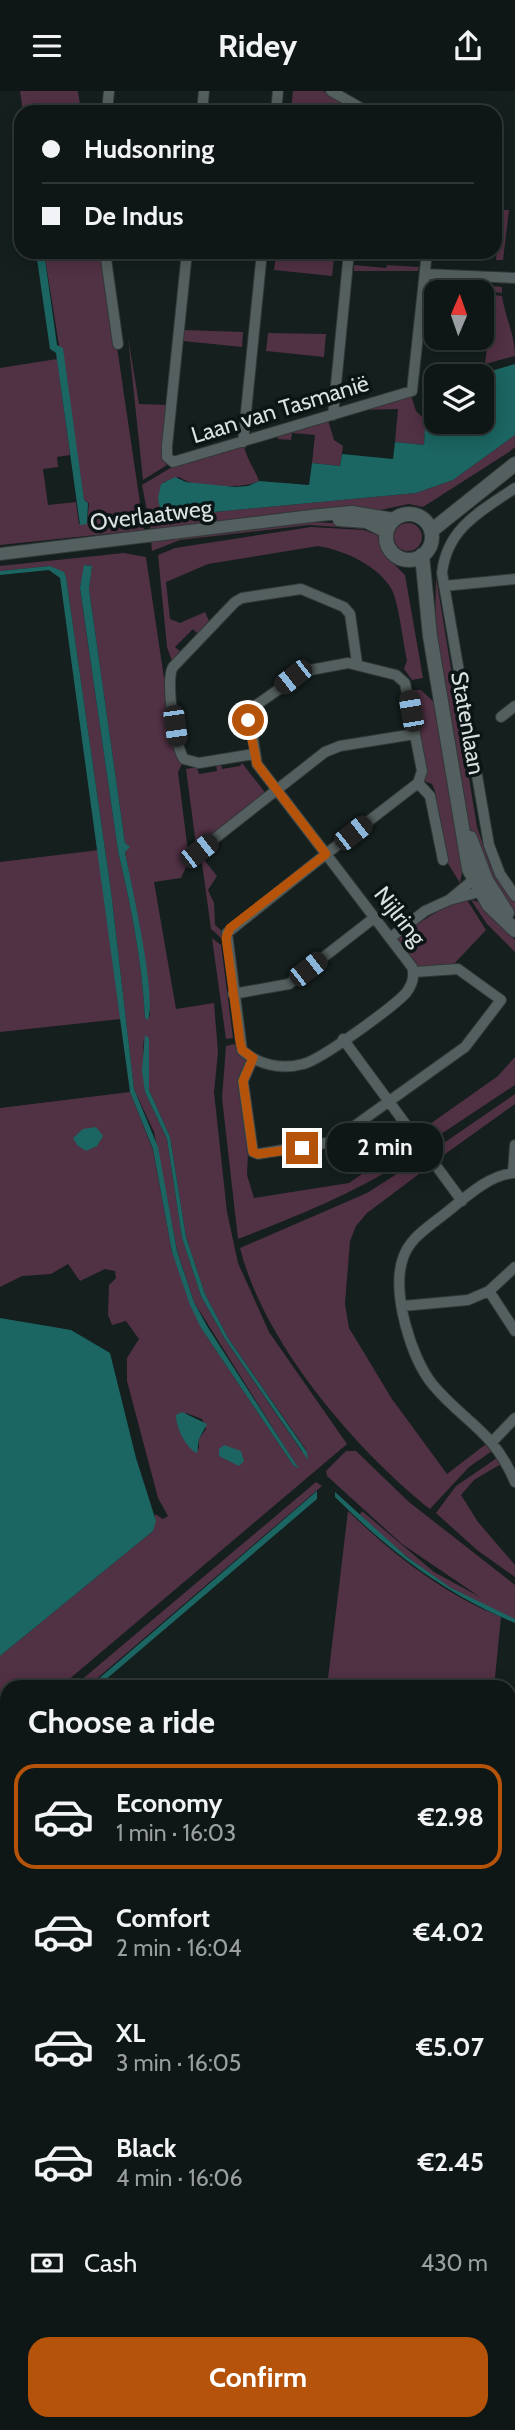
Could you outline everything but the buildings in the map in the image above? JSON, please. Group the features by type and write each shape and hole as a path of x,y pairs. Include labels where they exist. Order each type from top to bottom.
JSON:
{"main road":[{"path":"427,525 458,511 481,488 515,464"},
{"path":"408,514 427,525 430,545 422,555 404,559 392,552 390,526 408,514"},
{"name":"Statenlaan","path":"422,555 430,636 462,817 479,884 515,923"},
{"name":"Statenlaan","path":"404,559 412,573 430,636"},
{"path":"479,884 515,930"}],"street":[{"path":"331,91 355,105"},
{"path":"106,259 118,344"},
{"name":"Laan van Tasmanië","path":"186,259 167,451 167,457 173,462 412,391 419,335"},
{"path":"243,442 261,259"},
{"path":"332,415 348,259"},
{"path":"424,334 419,335 426,259"},
{"path":"425,274 515,278"},
{"path":"515,488 470,518 453,537 443,566 444,586 489,845 500,874 515,896"},
{"name":"Overlaatweg","path":"0,554 307,519 390,526"},
{"path":"444,586 515,579"},
{"path":"357,663 350,614 344,607 301,589 238,600 169,673 178,748 188,762 199,763 254,754 248,720 252,708 305,671 357,663 401,678 407,688 422,771 418,783 230,928 226,943 242,1050 253,1058 243,1081 253,1152 258,1154 324,1145 466,1048 501,1000"},
{"path":"501,717 515,706"},
{"path":"195,854 333,748 415,734"},
{"name":"Nijlring","path":"253,1058 280,1068 312,1062 401,997 408,989 414,972 257,764 254,754"},
{"path":"418,783 430,796 443,860"},
{"path":"390,937 420,915 479,884"},
{"path":"233,994 289,984 374,918"},
{"path":"414,972 458,969 512,1008"},
{"path":"344,1039 462,1201"},
{"path":"515,1145 514,1173 501,1174 417,1235 406,1251 400,1275 411,1345 423,1370 443,1395 510,1456 515,1482"},
{"path":"403,1306 468,1300 489,1291 515,1267"},
{"path":"489,1291 515,1331"},
{"path":"493,1441 515,1417"}],"shaded area":[{"path":"20,91 78,91 80,105 22,105"},
{"path":"293,91 323,91 348,105 292,105"},
{"path":"502,210 509,210 503,260 496,260 502,259"},
{"path":"45,259 104,259 144,530 0,545 0,368 57,359 70,455 57,457 58,467 43,469 48,505 76,502 79,524 87,524 89,503 84,500"},
{"path":"276,259 334,259 332,276 274,270"},
{"path":"354,265 419,267 418,271 354,271"},
{"path":"494,286 502,287 502,293 494,292"},
{"path":"494,295 502,296 515,356 485,364 487,350 494,350"},
{"path":"184,330 243,332 242,347 183,341"},
{"path":"268,333 326,334 324,357 266,351"},
{"path":"128,337 139,404 168,405 163,459 167,465 143,480"},
{"path":"411,395 416,411 424,419 424,445 395,442 398,409 360,410"},
{"path":"328,420 334,440 343,446 340,466 312,463 315,435 292,433 291,440 278,439 277,436"},
{"path":"515,435 515,447 509,452 423,507 409,504 380,510 151,531 142,485 172,467 244,446 259,481 218,487 196,484 179,477 164,482 159,496 193,514 416,493 453,480"},
{"path":"311,522 354,524 366,529 309,525 180,540 152,551 151,541"},
{"path":"408,523 418,527 422,537 418,547 408,551 398,547 394,537 398,527"},
{"path":"311,527 364,530 377,535 386,556 405,575 423,678 412,680 404,669 407,660 399,614 392,590 386,581 360,561 339,551 318,546 208,564 166,582 170,619 180,623 205,612 210,623 198,634 193,629 175,647 181,652 172,661 167,647 158,555 175,548"},
{"path":"124,553 146,557 175,752 183,762 178,772 189,860 181,878 154,882 176,1009 214,1003 218,1052 214,1092 227,1212 238,1263 269,1332 347,1444 68,1680 0,1680 0,1656 153,1531 155,1514 163,1519 168,1516 158,1498 127,1381 127,1358 139,1339 126,1321 112,1325 108,1315 109,1285 116,1278 115,1271 105,1269 80,1281 68,1264 51,1274 22,1276 0,1287 0,1108 130,1092 153,1150 172,1252 201,1328 293,1465 298,1468 194,1302 177,1250 154,1132 134,1089 111,891 66,577 50,566 0,571 0,566","holes":["85,565 92,566 89,589 125,843 129,847 125,852 146,974 150,1016 145,1018 139,955 118,851 80,589","143,1037 149,1090 170,1137 186,1237 205,1294 228,1338 307,1451 302,1452 225,1339 201,1296 182,1238 167,1139 145,1092","186,1413 202,1419 206,1429 199,1439 199,1449 187,1444"]},
{"path":"436,577 477,827 490,865 515,902 515,916 503,901 476,849 466,814 435,629"},
{"path":"412,690 421,690 438,706 463,868 460,883 447,862 435,791 432,784 424,781 427,774"},
{"path":"221,763 222,769 240,766 242,763 267,795 196,845 186,769 197,767 199,774 217,771 216,764"},
{"path":"99,850 121,1019 0,1032 0,862"},
{"path":"201,856 217,876 208,890 214,903 215,925 223,932 221,938 211,929"},
{"path":"467,900 486,930 453,965 418,967 398,942 399,937 439,911"},
{"path":"471,900 479,902 515,940 515,952 487,924"},
{"path":"212,938 221,945 233,1038 226,1039"},
{"path":"234,1044 249,1060 240,1078 251,1152 248,1153 247,1175 254,1198 349,1183 409,1142 415,1154 350,1191 238,1239 222,1098 226,1046"},
{"path":"515,1057 515,1085 429,1142 420,1131 498,1076"},
{"path":"515,1094 515,1104 441,1157 435,1149"},
{"path":"420,1159 427,1168 367,1213 356,1226 350,1241 345,1304 349,1328 392,1399 447,1474 486,1444 492,1451 469,1467 430,1509 372,1456 316,1392 269,1320 252,1284 240,1248 367,1193"},
{"path":"346,1451 356,1451 409,1502 515,1585 515,1619 451,1589 359,1516 362,1511 434,1572 480,1597 402,1544 327,1476 326,1471"},
{"path":"497,1458 501,1464 474,1480 461,1495 478,1522 515,1565 515,1577 477,1550 436,1513 456,1486"},
{"path":"316,1482 322,1486 95,1680 81,1680"},
{"path":"348,1511 383,1543 439,1585 501,1617 495,1680 328,1680"}],"water":[{"path":"37,259 45,259 57,345 63,348 84,500 88,503 87,524 80,525 56,353 50,349"},
{"path":"515,364 515,435 453,480 416,493 193,514 161,514 158,498 161,484 175,477 186,482 235,487 248,486 259,481 309,485 312,463 340,466 342,454 393,459 395,442 424,445 425,434 494,434 494,370"},
{"path":"84,565 92,566 89,589 125,843 130,847 125,852 146,964 150,1007 148,1020 145,1018 135,934 118,851 80,588"},
{"path":"50,566 64,572 66,577 111,891 134,1089 158,1147 177,1251 194,1302 207,1326 299,1469 293,1465 201,1328 172,1252 153,1149 130,1092 60,578 49,570 0,575 0,571"},
{"path":"145,1035 149,1038 149,1090 170,1137 186,1237 205,1294 228,1338 307,1452 308,1460 225,1339 201,1296 182,1238 167,1139 145,1092 142,1071"},
{"path":"96,1127 103,1136 97,1146 86,1151 77,1145 73,1138 83,1129"},
{"path":"0,1318 71,1330 110,1353 136,1458 156,1521 153,1531 0,1656"},
{"path":"182,1412 207,1424 199,1439 197,1453 189,1447 180,1431 176,1415"},
{"path":"224,1445 241,1451 244,1461 239,1466 219,1456 219,1449"},
{"path":"317,1491 317,1499 105,1680 97,1680"},
{"path":"335,1492 407,1557 451,1588 515,1619 515,1623 465,1599 397,1553 355,1517 335,1497"}],"route":[{"path":"248,720 257,764 326,854 230,928 226,938 240,1042 242,1050 253,1058 243,1081 253,1152 258,1154 302,1148"}]}
